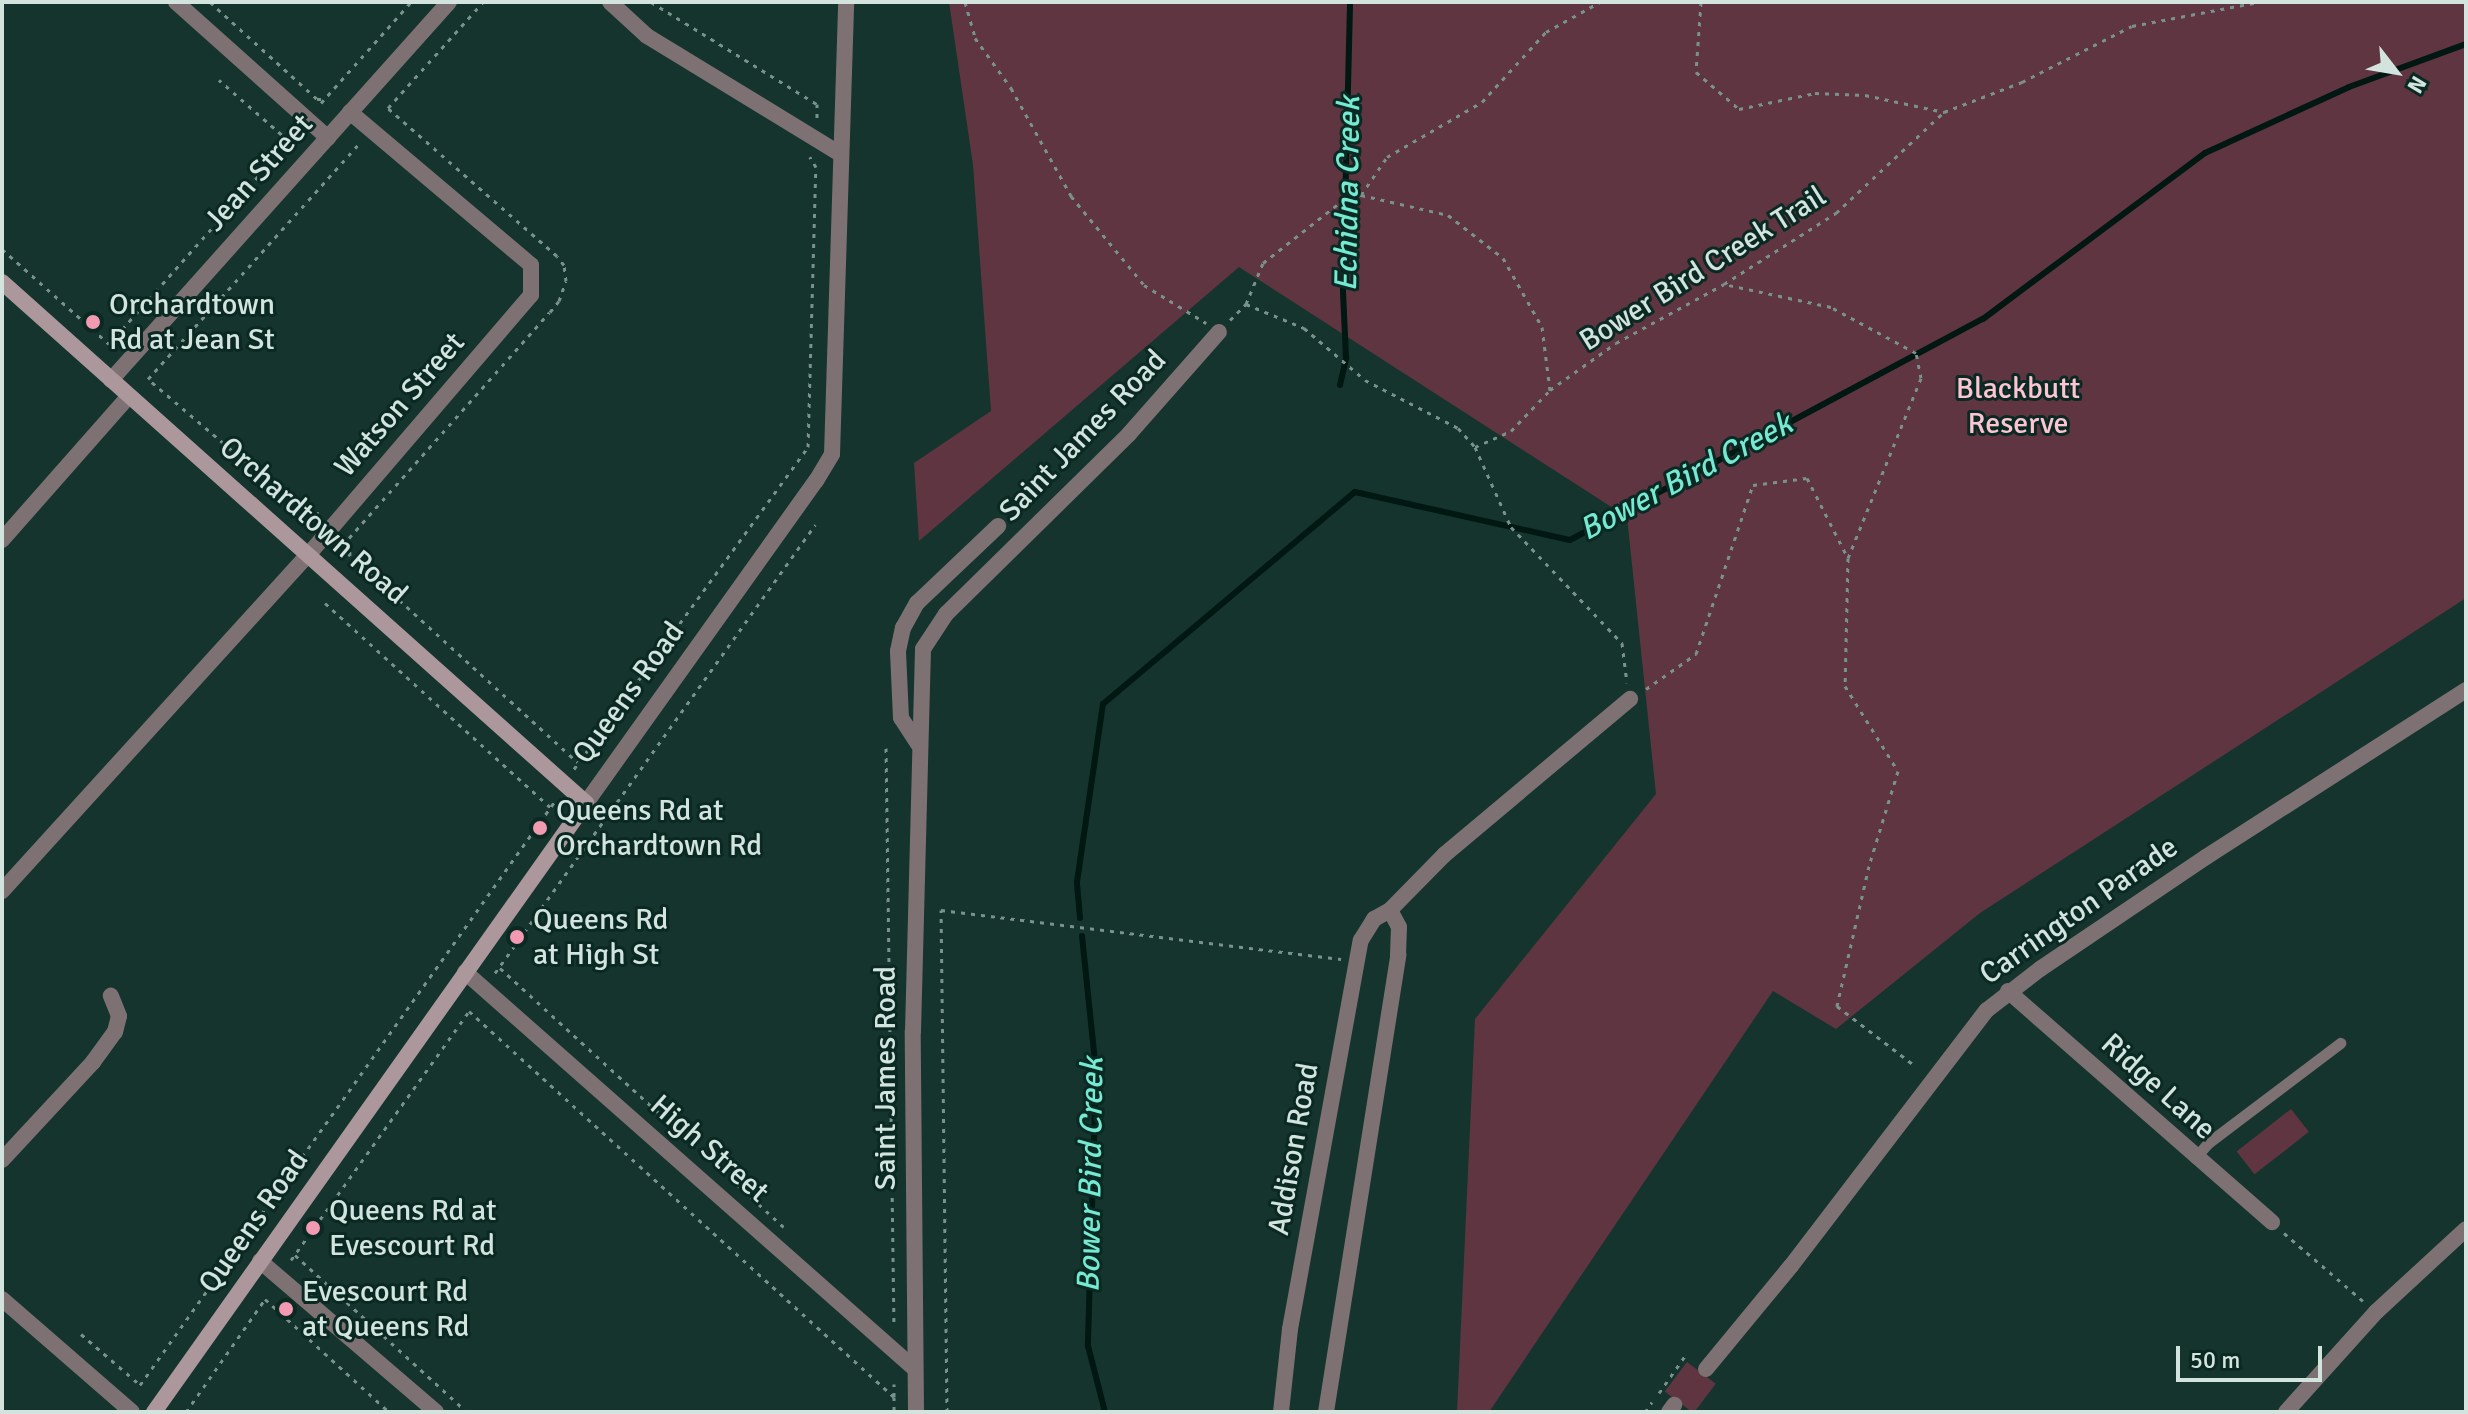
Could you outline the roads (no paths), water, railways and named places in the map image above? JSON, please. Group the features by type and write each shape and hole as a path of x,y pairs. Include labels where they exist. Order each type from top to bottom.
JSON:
{"street":[{"path":"176,2 328,138"},
{"name":"Jean Street","path":"111,380 449,2"},
{"path":"610,2 647,36 839,153"},
{"name":"Queens Road","path":"154,1412 816,481 832,454 846,2"},
{"name":"Watson Street","path":"2,891 309,554 531,295 531,265 350,112"},
{"name":"Orchardtown Road","path":"2,282 586,803"},
{"name":"Saint James Road","path":"916,1412 913,1031 921,660 930,633 1129,434 1219,332"},
{"path":"2,540 129,396"},
{"name":"Saint James Road","path":"918,744 901,718 898,651 903,628 925,594 998,526"},
{"name":"Carrington Parade","path":"1706,1369 1791,1266 1987,1010 2008,991 2206,857 2466,690"},
{"name":"Addison Road","path":"1281,1412 1290,1329 1361,940 1374,919 1390,910 1444,855 1630,699"},
{"path":"1326,1412 1398,955 1399,927 1390,910"},
{"name":"High Street","path":"465,972 915,1369"},
{"name":"Ridge Lane","path":"2008,991 2195,1158 2272,1222"},
{"path":"2,1160 93,1062 115,1032 119,1016 111,996"},
{"path":"2286,1412 2376,1312 2466,1229"},
{"path":"260,1261 436,1412"},
{"path":"2,1299 132,1412"}],"lane":[{"path":"2195,1158 2208,1143 2340,1043"}],"waterway":[{"name":"Echidna Creek","path":"1340,385 1346,358 1343,291 1350,2"},
{"name":"Bower Bird Creek","path":"1080,918 1077,882 1103,704 1355,492 1570,540 1983,319 2205,153 2349,87 2466,44"},
{"name":"Bower Bird Creek","path":"1082,936 1096,1071 1088,1346 1105,1412"}],"place":[{"name":"Orchardtown Rd at Jean St","path":"93,322"},
{"name":"Queens Rd at Orchardtown Rd","path":"540,828"},
{"name":"Queens Rd at High St","path":"517,937"},
{"name":"Queens Rd at Evescourt Rd","path":"313,1228"},
{"name":"Evescourt Rd at Queens Rd","path":"286,1309"}],"park label":[{"name":"Blackbutt Reserve","path":"2018,406"}]}
